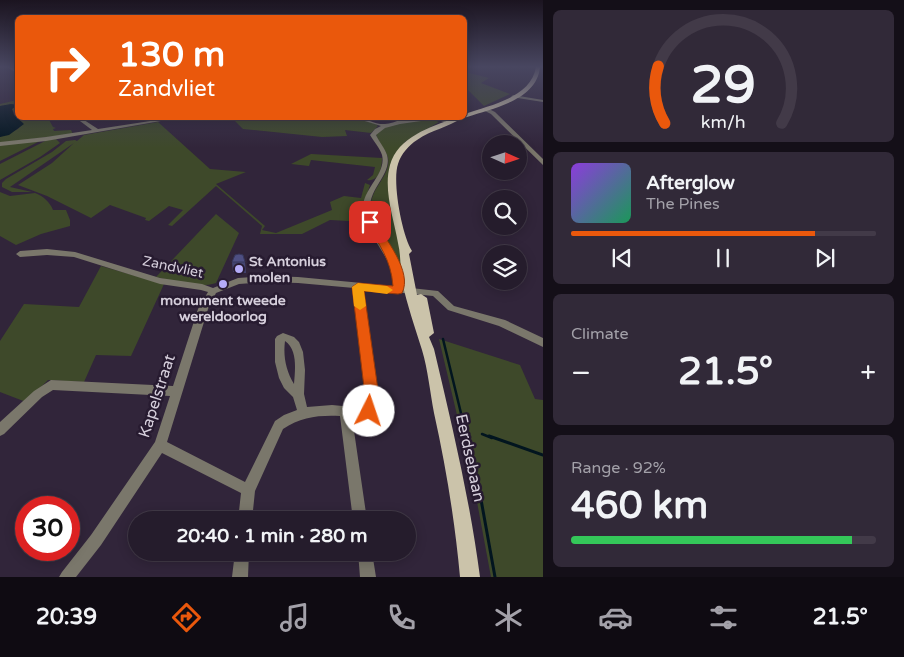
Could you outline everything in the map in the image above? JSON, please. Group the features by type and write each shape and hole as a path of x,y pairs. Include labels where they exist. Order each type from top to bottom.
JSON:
{"main road":[{"path":"467,115 502,103 520,94"},
{"name":"Eerdsebaan","path":"454,120 416,136 401,150 394,164 392,186 404,246 413,267 409,291 429,342 428,348 461,499 470,577"}],"street":[{"path":"515,97 543,101"},
{"path":"485,109 493,113 543,163"},
{"path":"81,120 97,131"},
{"path":"0,144 164,120"},
{"path":"364,120 386,126"},
{"path":"409,291 396,264 370,222 366,201 372,185 382,172 385,160 383,152 373,135 375,130 386,126 423,120"},
{"path":"442,120 448,122"},
{"name":"Zandvliet","path":"20,254 40,252 75,255 154,280 202,287 213,291 238,281 298,280 435,293 451,308 502,323 543,344"},
{"path":"246,511 248,490 280,426 304,413 345,410 366,413 373,404 358,287"},
{"name":"Kapelstraat","path":"67,577 96,540 160,445 204,305 213,291"},
{"path":"298,395 289,386 279,358 278,346 280,339 283,337 291,340 298,353 300,363 298,395 304,413"},
{"path":"0,430 38,394 51,385 176,391"},
{"path":"345,410 359,511"},
{"path":"160,445 248,490"},
{"path":"240,577 241,561"},
{"path":"366,561 368,577"}],"green space":[{"path":"472,94 510,94 484,106"},
{"path":"15,100 15,105 0,106 0,104"},
{"path":"19,120 49,120 53,127 56,128 53,129 54,131 71,130 73,134 0,143 0,137 18,129 23,123"},
{"path":"234,120 359,120 378,126 371,133 345,130 347,136 322,137 243,129"},
{"path":"434,120 439,122 405,142 389,169 388,183 404,261 401,267 375,222 371,205 374,193 387,170 388,164 387,155 376,134 394,124"},
{"path":"158,122 210,169 246,172 216,184 265,226 262,230 276,233 332,210 330,202 344,196 361,198 365,183 370,185 364,203 367,222 330,220 302,234 260,234 262,226 216,186 172,226 168,225 183,210 169,206 149,221 145,220 146,218 110,205 91,218 47,196 18,185 52,163 74,143 10,187 32,192 12,192 2,187 2,183 6,179 52,152 66,141 77,141 84,135"},
{"path":"56,139 60,143 0,180 0,164 47,140"},
{"path":"40,141 0,161 0,145"},
{"path":"311,154 382,158 377,177 367,180 373,175 375,167 311,160 309,166 291,164"},
{"path":"0,192 10,196 38,194 48,202 53,210 66,210 70,226 41,234 16,245 0,236"},
{"path":"216,214 239,233 216,283 194,285 156,277"},
{"path":"101,266 164,284 131,356 96,355 84,382 48,380 26,402 0,392 0,341 24,304 79,307"},
{"path":"439,339 520,365 535,399 543,400 543,577 491,577 475,491"}],"water":[{"path":"15,105 12,109 15,120 20,120 24,124 9,135 0,137 0,106"}],"building":[{"path":"235,255 243,255 245,262 232,262"}],"waterway":[{"path":"443,339 467,438"},
{"path":"482,434 492,438"},
{"path":"466,436 480,494 495,577"},
{"path":"489,436 543,455"}],"slow traffic":[{"path":"360,306 358,287 387,290"}],"place":[{"name":"St Antonius molen","path":"239,269"},
{"name":"monument tweede wereldoorlog","path":"223,284"}],"route":[{"path":"369,411 373,404 358,287 398,290 399,288 398,270 394,260 370,222"}]}
